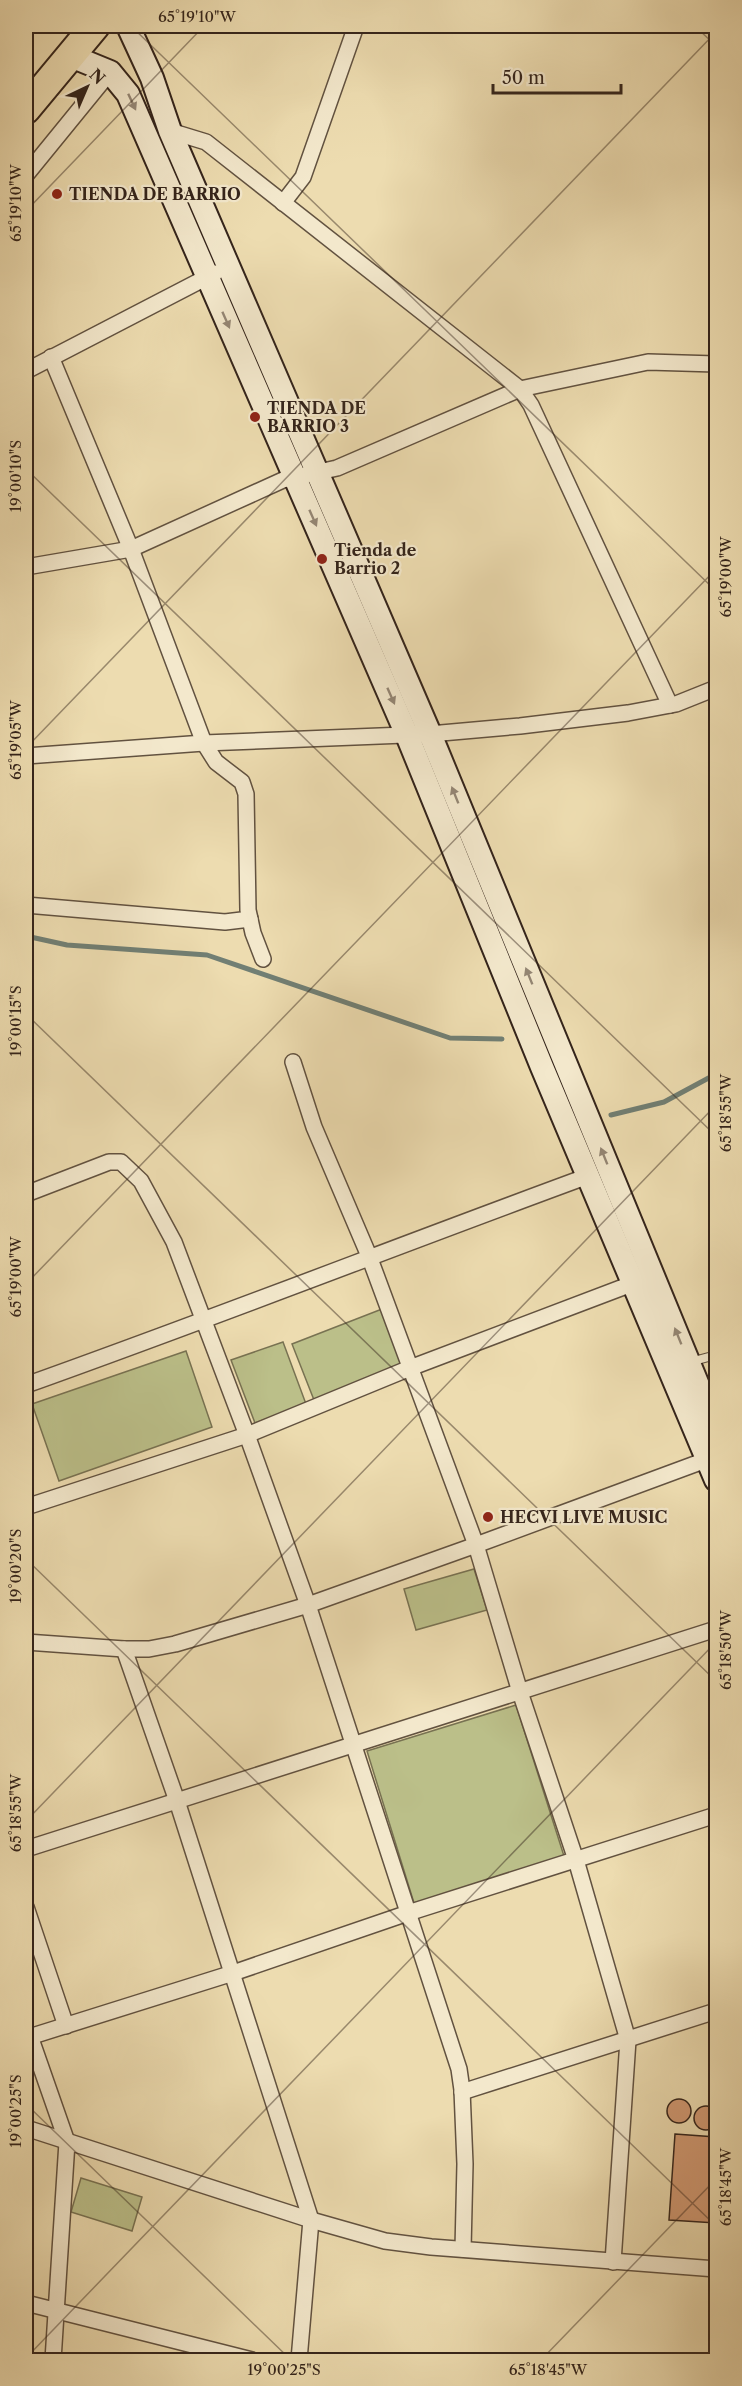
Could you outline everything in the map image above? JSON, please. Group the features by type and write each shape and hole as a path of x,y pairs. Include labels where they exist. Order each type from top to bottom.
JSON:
{"highway":[{"path":"26,109 95,26"}],"street":[{"path":"283,203 303,177 356,26"},
{"path":"133,29 170,131 317,472 588,1176 689,1363 717,1429"},
{"path":"72,56 110,72 128,94 295,477 419,734 643,1279 712,1457 717,1480"},
{"path":"26,176 110,72"},
{"path":"170,131 206,142 520,389 531,405 670,705"},
{"path":"26,371 228,266"},
{"path":"51,357 131,549 204,743 216,762 242,782 246,794 250,919 263,959"},
{"path":"26,567 131,549 283,480 337,468 520,389 648,362 717,364"},
{"path":"26,756 204,743 419,734 618,715 670,705 717,688"},
{"path":"26,904 225,922 250,919"},
{"path":"293,1062 314,1126 369,1256 477,1545 520,1692 576,1860 628,2040 613,2262"},
{"path":"26,1194 109,1162 122,1162 141,1181 174,1242 308,1605 351,1744 459,2069 465,2164 463,2249"},
{"path":"26,1385 204,1321 369,1256 588,1176"},
{"path":"26,1507 247,1435 410,1368 643,1279"},
{"path":"26,1642 124,1649 149,1649 175,1644 308,1605 712,1457"},
{"path":"26,1849 717,1629"},
{"path":"124,1649 177,1801 311,2220 299,2361"},
{"path":"53,2361 67,2142 28,2037 233,1973 408,1913 717,1815"},
{"path":"26,1907 66,2026"},
{"path":"462,2092 717,2011"},
{"path":"26,2128 311,2220 385,2241 717,2269"},
{"path":"26,2303 252,2361"}],"lane":[{"path":"689,1363 717,1354"}],"green space":[{"path":"382,1309 404,1365 314,1400 292,1344"},
{"path":"283,1342 306,1404 255,1423 231,1360"},
{"path":"186,1351 212,1427 59,1481 32,1404"},
{"path":"474,1569 487,1610 416,1630 404,1589"},
{"path":"516,1705 564,1856 414,1903 367,1751"},
{"path":"81,2178 142,2197 132,2231 71,2212"}],"building":[{"path":"679,2099 684,2100 690,2106 690,2116 684,2122 679,2123 674,2122 668,2116 667,2111 668,2106 674,2100"},
{"path":"706,2106 714,2110 718,2118 714,2126 706,2130 698,2126 694,2118 698,2110"},
{"path":"675,2134 716,2137 716,2223 669,2220"}],"waterway":[{"path":"26,936 67,945 207,955 450,1038 502,1039"},
{"path":"611,1115 664,1102 716,1074"}],"place":[{"name":"TIENDA DE BARRIO","path":"57,194"},
{"name":"TIENDA DE BARRIO 3","path":"255,417"},
{"name":"Tienda de Barrio 2","path":"322,559"},
{"name":"HECVI LIVE MUSIC","path":"488,1517"}]}
